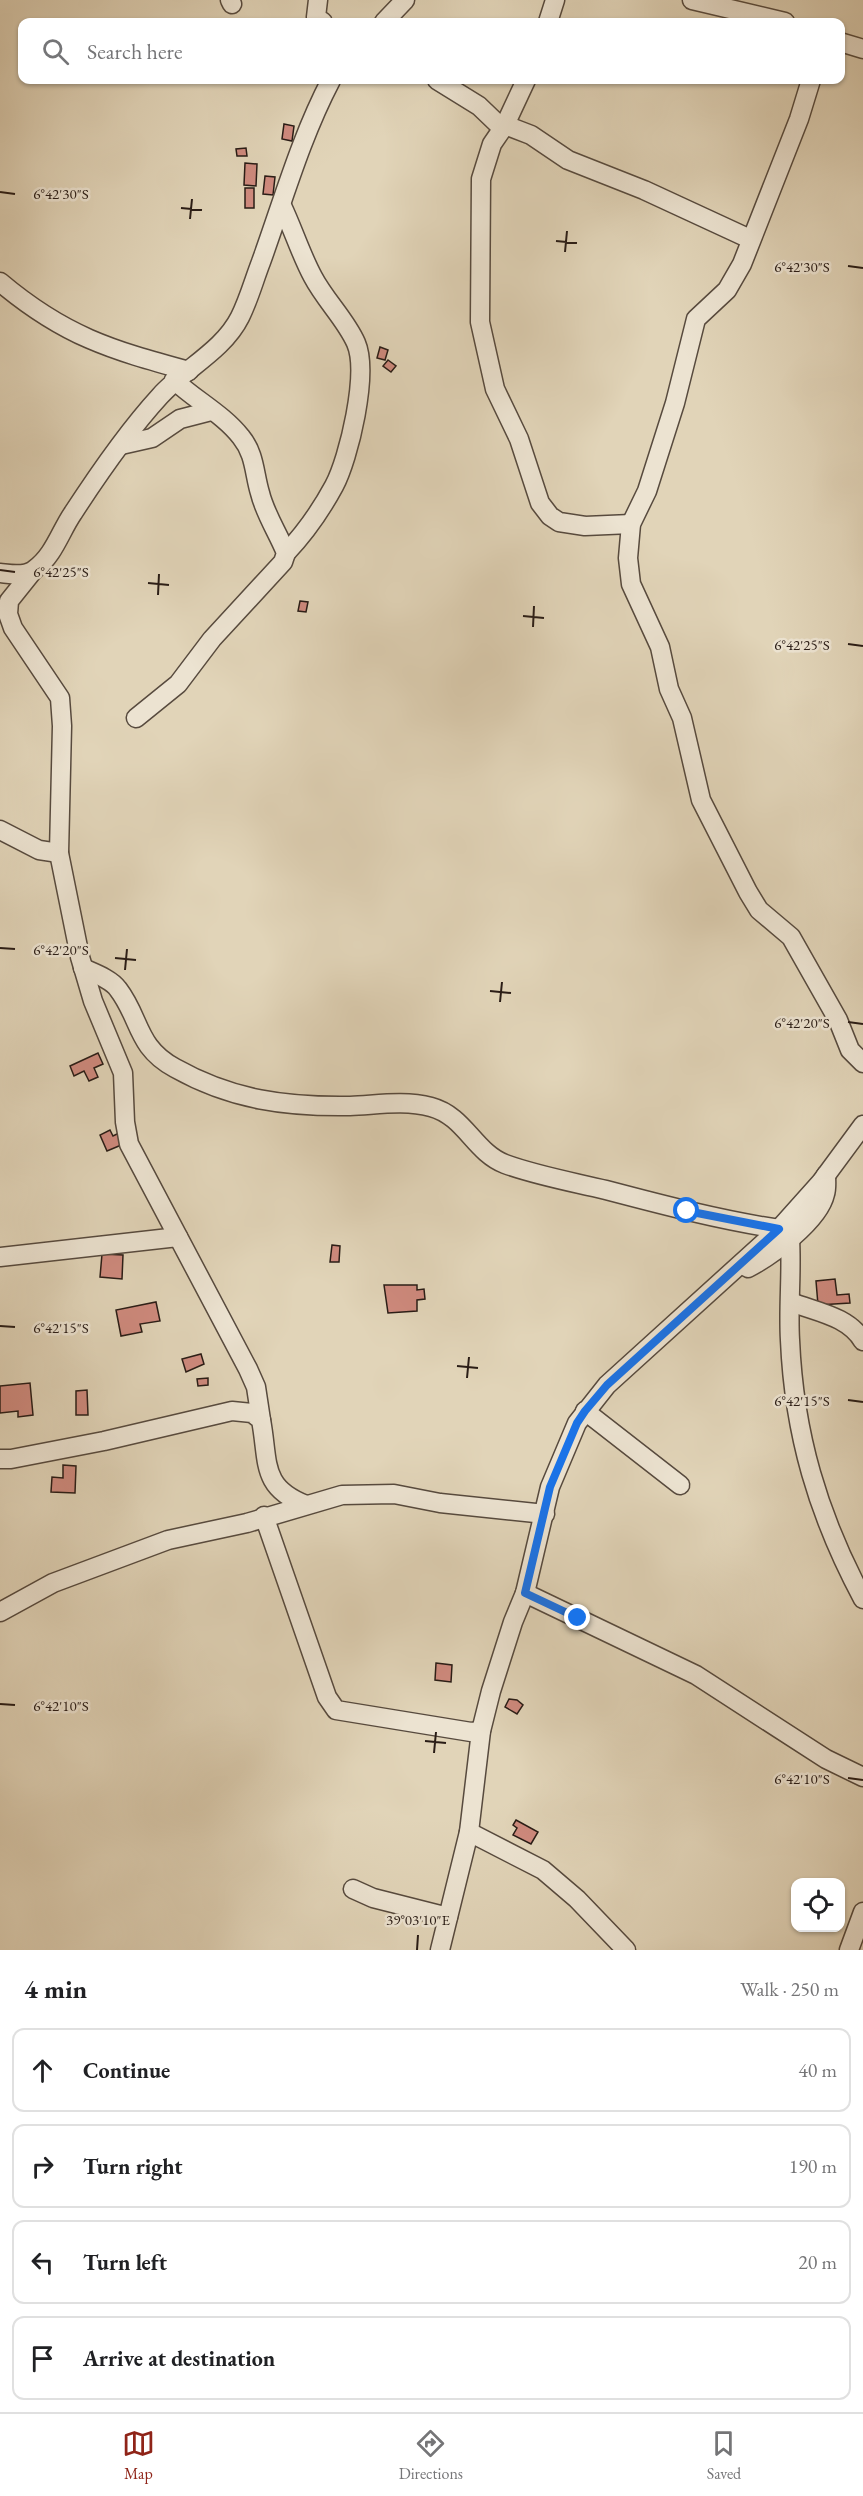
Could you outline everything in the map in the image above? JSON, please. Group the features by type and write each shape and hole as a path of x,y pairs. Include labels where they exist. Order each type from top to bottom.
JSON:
{"street":[{"path":"317,18 318,0"},
{"path":"388,18 405,0"},
{"path":"549,18 555,0"},
{"path":"701,1 769,18"},
{"path":"845,44 863,49"},
{"path":"9,601 52,550 72,513 120,445 182,375 238,320 282,206 310,124 329,84"},
{"path":"443,84 479,106 504,127 531,135 575,163 645,190 750,239"},
{"path":"524,84 504,127 487,156 479,200 480,322 495,389 519,439 540,503 550,516 559,522 585,526 631,524"},
{"path":"810,84 799,119 742,264 728,290 696,319 675,403 647,491 631,524 628,558 631,584 660,647 669,689 682,718 692,753 700,800 753,901 759,910 795,944 838,1020 850,1050 863,1062"},
{"path":"136,718 178,684 212,639 283,562 286,553 310,524 333,488 341,469 356,411 359,362 356,344 313,277 282,206"},
{"path":"0,282 40,313 94,343 182,375 211,411 225,419 248,446 256,467 260,494 286,553"},
{"path":"120,445 152,438 180,419 211,411"},
{"path":"0,573 19,574 33,571"},
{"path":"0,578 6,585 9,601 7,634 60,698 62,726 59,853 83,968 93,1001 123,1073 125,1122 129,1144 248,1369 255,1387 270,1476 279,1491 306,1505"},
{"path":"0,830 39,850 59,853"},
{"path":"83,968 118,989 143,1041 161,1060 226,1091 255,1100 295,1104 349,1106 412,1103 434,1108 456,1119 481,1149 506,1164 639,1200 784,1234"},
{"path":"440,1950 469,1832 482,1731 501,1659 525,1593 550,1487 577,1423 607,1385 727,1277 784,1234 863,1125"},
{"path":"784,1234 791,1302 789,1341 802,1445 828,1522 863,1599"},
{"path":"0,1257 178,1237"},
{"path":"791,1302 842,1320 853,1327 863,1341"},
{"path":"0,1459 11,1459 104,1441 232,1411 252,1413 261,1420"},
{"path":"585,1411 680,1485"},
{"path":"0,1612 39,1590 168,1540 247,1523 264,1516 342,1495 394,1494 450,1505 545,1514"},
{"path":"264,1516 324,1688 336,1710 471,1732 482,1731"},
{"path":"525,1593 696,1675 826,1759 863,1777"},
{"path":"469,1832 543,1870 578,1899 626,1950"},
{"path":"353,1889 373,1898 448,1917"},
{"path":"849,1950 863,1912"}],"building":[{"path":"284,124 294,126 292,141 282,139"},
{"path":"246,148 247,156 237,156 236,149"},
{"path":"245,163 257,164 256,186 244,185"},
{"path":"265,176 275,177 273,195 263,194"},
{"path":"245,188 254,188 254,208 245,208"},
{"path":"380,347 388,350 385,360 377,358"},
{"path":"388,360 396,366 391,372 383,366"},
{"path":"300,601 308,602 306,612 298,611"},
{"path":"98,1053 103,1064 94,1068 98,1077 89,1081 84,1071 74,1076 70,1066"},
{"path":"110,1130 113,1136 121,1132 126,1143 107,1151 100,1135"},
{"path":"332,1245 340,1246 339,1262 330,1262"},
{"path":"102,1254 123,1255 122,1279 100,1277"},
{"path":"835,1279 837,1295 849,1294 850,1303 818,1305 816,1281"},
{"path":"384,1285 417,1285 417,1290 424,1289 425,1299 417,1300 417,1311 388,1313"},
{"path":"156,1302 160,1321 140,1324 142,1332 121,1336 116,1310"},
{"path":"201,1354 204,1364 186,1372 182,1359"},
{"path":"208,1378 208,1385 198,1386 197,1379"},
{"path":"30,1383 33,1415 18,1417 18,1411 0,1413 0,1386"},
{"path":"87,1390 88,1415 76,1415 76,1391"},
{"path":"63,1465 76,1466 75,1493 51,1492 52,1477 63,1478"},
{"path":"436,1663 452,1665 451,1682 435,1680"},
{"path":"509,1699 517,1700 523,1705 517,1714 505,1707"},
{"path":"516,1820 538,1832 531,1844 513,1835 517,1828 513,1825"}],"route":[{"path":"578,1618 557,1606 525,1593 550,1487 577,1423 594,1398 607,1385 667,1328 779,1229 687,1211"}]}
